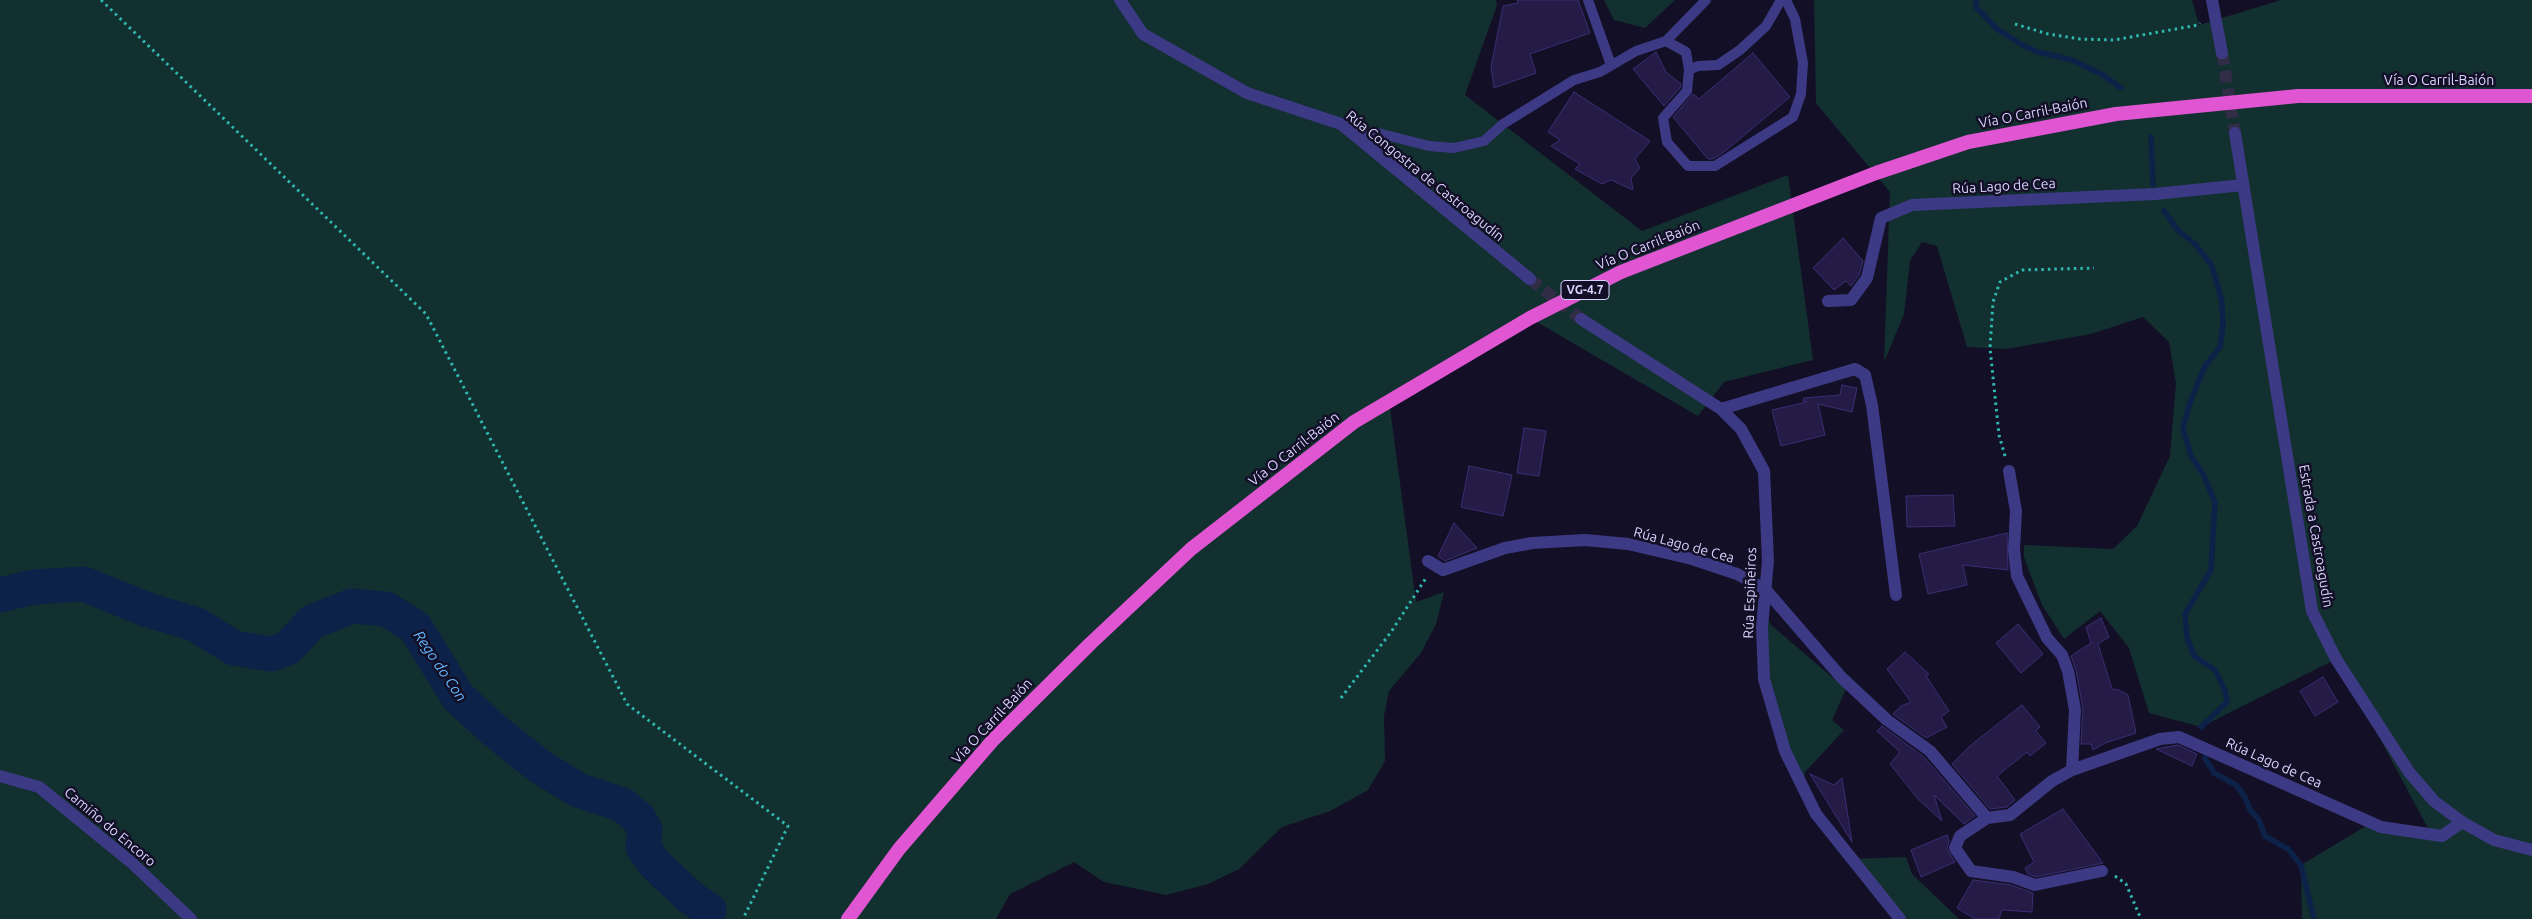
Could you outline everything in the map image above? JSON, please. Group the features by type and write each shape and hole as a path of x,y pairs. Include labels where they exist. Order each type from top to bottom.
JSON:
{"highway":[{"name":"Vía O Carril-Baión","path":"848,919 899,849 993,740 1091,643 1191,549 1354,422 1530,318 1621,272 1876,173 1968,142 2116,114 2298,96 2532,96"}],"street":[{"name":"Rúa Congostra de Castroagudín","path":"1120,0 1143,34 1247,93 1341,124 1530,279"},
{"path":"2213,3 2222,53"},
{"name":"Estrada a Castroagudín","path":"2235,133 2312,611 2330,650 2409,772 2434,801 2462,822 2494,840 2532,850"},
{"name":"Rúa Lago de Cea","path":"1828,301 1851,300 1867,278 1881,218 1912,205 2155,194 2243,185"},
{"name":"Rúa Espiñeiros","path":"1581,319 1721,410 1741,429 1764,471 1768,561 1762,626 1764,679 1785,751 1816,814 1900,919"},
{"path":"1721,410 1855,369 1865,375 1872,405 1896,595"},
{"path":"2009,471 2016,511 2014,550 2017,576 2047,638 2062,655 2068,671 2075,710 2072,770"},
{"name":"Rúa Lago de Cea","path":"1443,570 1505,548 1532,543 1585,540 1628,544 1692,559 1737,574 1766,589 1841,677 1887,720 1930,751 1987,818"},
{"path":"1428,561 1443,570"},
{"name":"Rúa Lago de Cea","path":"2102,871 2035,885 2013,877 1971,871 1955,848 1960,836 1987,818 2010,815 2052,781 2072,770 2160,739 2180,737 2381,827 2442,836 2462,822"},
{"name":"Camiño do Encoro","path":"0,776 39,787 132,863 191,919"}],"lane":[{"path":"1588,0 1611,65"},
{"path":"1358,138 1378,132 1429,146 1454,148 1484,141 1503,124 1574,80 1611,65 1636,51 1666,41 1706,0"},
{"path":"1689,70 1698,66 1718,65 1740,50 1766,26 1781,0"},
{"path":"1666,41 1686,52 1689,70 1687,90 1663,118 1667,142 1688,166 1715,166 1793,116 1801,94 1803,63 1795,19 1786,0"}],"path":[{"path":"101,0 426,314 627,704 788,826 743,919"},
{"path":"2015,24 2048,34 2072,38 2114,40 2198,25 2213,3"},
{"path":"2009,471 1999,435 1990,348 1992,302 2000,282 2022,270 2094,268"},
{"path":"1341,698 1391,632 1425,578 1443,570"},
{"path":"2102,871 2120,878 2126,884 2141,919"}],"green space":[{"path":"0,0 1496,0 1497,5 1465,95 1642,231 1788,175 1813,360 1724,382 1698,416 1530,318 1389,401 1416,602 1444,592 1436,624 1421,653 1389,691 1384,716 1385,761 1368,790 1330,811 1282,827 1239,869 1208,884 1166,895 1104,882 1074,862 1010,894 996,919 0,919"},
{"path":"1604,0 1675,0 1645,28 1614,20"},
{"path":"1814,0 2192,0 2199,25 2281,0 2532,0 2532,919 2302,919 2301,865 2371,823 2431,834 2323,632 2336,659 2201,727 2149,713 2129,648 2100,611 2064,639 2042,605 2024,557 2024,545 2113,549 2137,526 2170,456 2176,383 2169,342 2143,317 2091,334 2006,349 1967,347 1937,246 1922,242 1910,261 1904,314 1884,362 1890,192 1816,103"},
{"path":"1764,609 1771,625 1846,689 1832,720 1844,730 1805,772 1804,790 1764,679"},
{"path":"1906,857 1912,874 1959,919 1901,919 1851,859"}],"building":[{"path":"1517,0 1578,0 1590,33 1530,54 1536,73 1494,88 1491,67 1503,6 1518,3"},
{"path":"1656,52 1666,72 1681,84 1680,88 1664,106 1633,69"},
{"path":"1753,53 1790,97 1724,152 1713,159 1708,159 1673,117 1693,94 1699,99"},
{"path":"1574,92 1650,141 1635,159 1640,168 1631,178 1633,190 1611,180 1602,184 1575,169 1580,164 1551,146 1560,140 1548,132"},
{"path":"1843,238 1863,261 1859,275 1851,286 1846,281 1834,290 1813,268"},
{"path":"1842,385 1857,388 1852,412 1818,404 1825,435 1781,446 1772,410 1807,402 1803,401 1804,398 1840,395"},
{"path":"1524,428 1546,431 1539,476 1517,473"},
{"path":"1469,466 1512,475 1503,516 1461,507"},
{"path":"1953,495 1955,526 1907,527 1906,496"},
{"path":"1454,523 1477,548 1445,561 1438,556"},
{"path":"2007,533 2008,570 1963,565 1967,585 1928,594 1919,554"},
{"path":"2101,618 2109,637 2098,644 2112,689 2119,690 2128,695 2136,733 2105,743 2093,750 2091,744 2081,744 2083,709 2076,670 2071,656 2091,643 2086,627"},
{"path":"2018,624 2043,654 2021,673 1996,643"},
{"path":"1905,652 1929,674 1926,676 1949,711 1941,717 1947,727 1926,738 1893,714 1901,706 1911,702 1887,669"},
{"path":"2323,677 2338,702 2315,716 2300,691"},
{"path":"2022,705 2040,727 2036,731 2046,743 2030,756 2027,752 1997,776 2015,800 2007,807 1990,809 1952,764 1971,745"},
{"path":"1882,726 1924,757 1975,816 1964,824 1934,795 1942,821 1918,799 1890,764 1900,752 1877,731"},
{"path":"2178,745 2197,754 2192,766 2156,749"},
{"path":"1810,774 1834,785 1842,778 1852,842"},
{"path":"2063,809 2103,863 2036,877 2028,874 2025,868 2034,862 2020,834"},
{"path":"1947,835 1949,841 1947,849 1955,862 1921,877 1911,850"},
{"path":"1973,880 2011,885 2033,893 2032,912 2002,910 1999,919 1975,919 1957,908"}],"waterway":[{"path":"1976,0 1976,7 1997,29 2024,46 2038,52 2072,60 2103,75 2121,88"},
{"path":"2151,137 2153,185"},
{"path":"2164,211 2178,230 2195,244 2212,266 2222,302 2223,327 2220,347 2205,366 2190,402 2183,428 2191,456 2204,476 2215,502 2211,570 2185,614 2187,637 2194,656 2215,670 2225,690 2227,702 2201,727"},
{"name":"Rego do Con","path":"0,595 33,587 84,584 148,610 195,624 234,648 271,654 288,648 312,622 352,606 386,609 415,627 458,697 494,730 539,766 578,790 623,805 639,819 645,830 643,847 655,864 691,898 709,910"},
{"path":"2205,758 2214,773 2236,785 2245,797 2250,810 2259,820 2265,836 2288,849 2301,865 2314,919"}],"tunnel":[{"path":"2222,53 2235,133"},
{"path":"1530,279 1581,319"}]}
